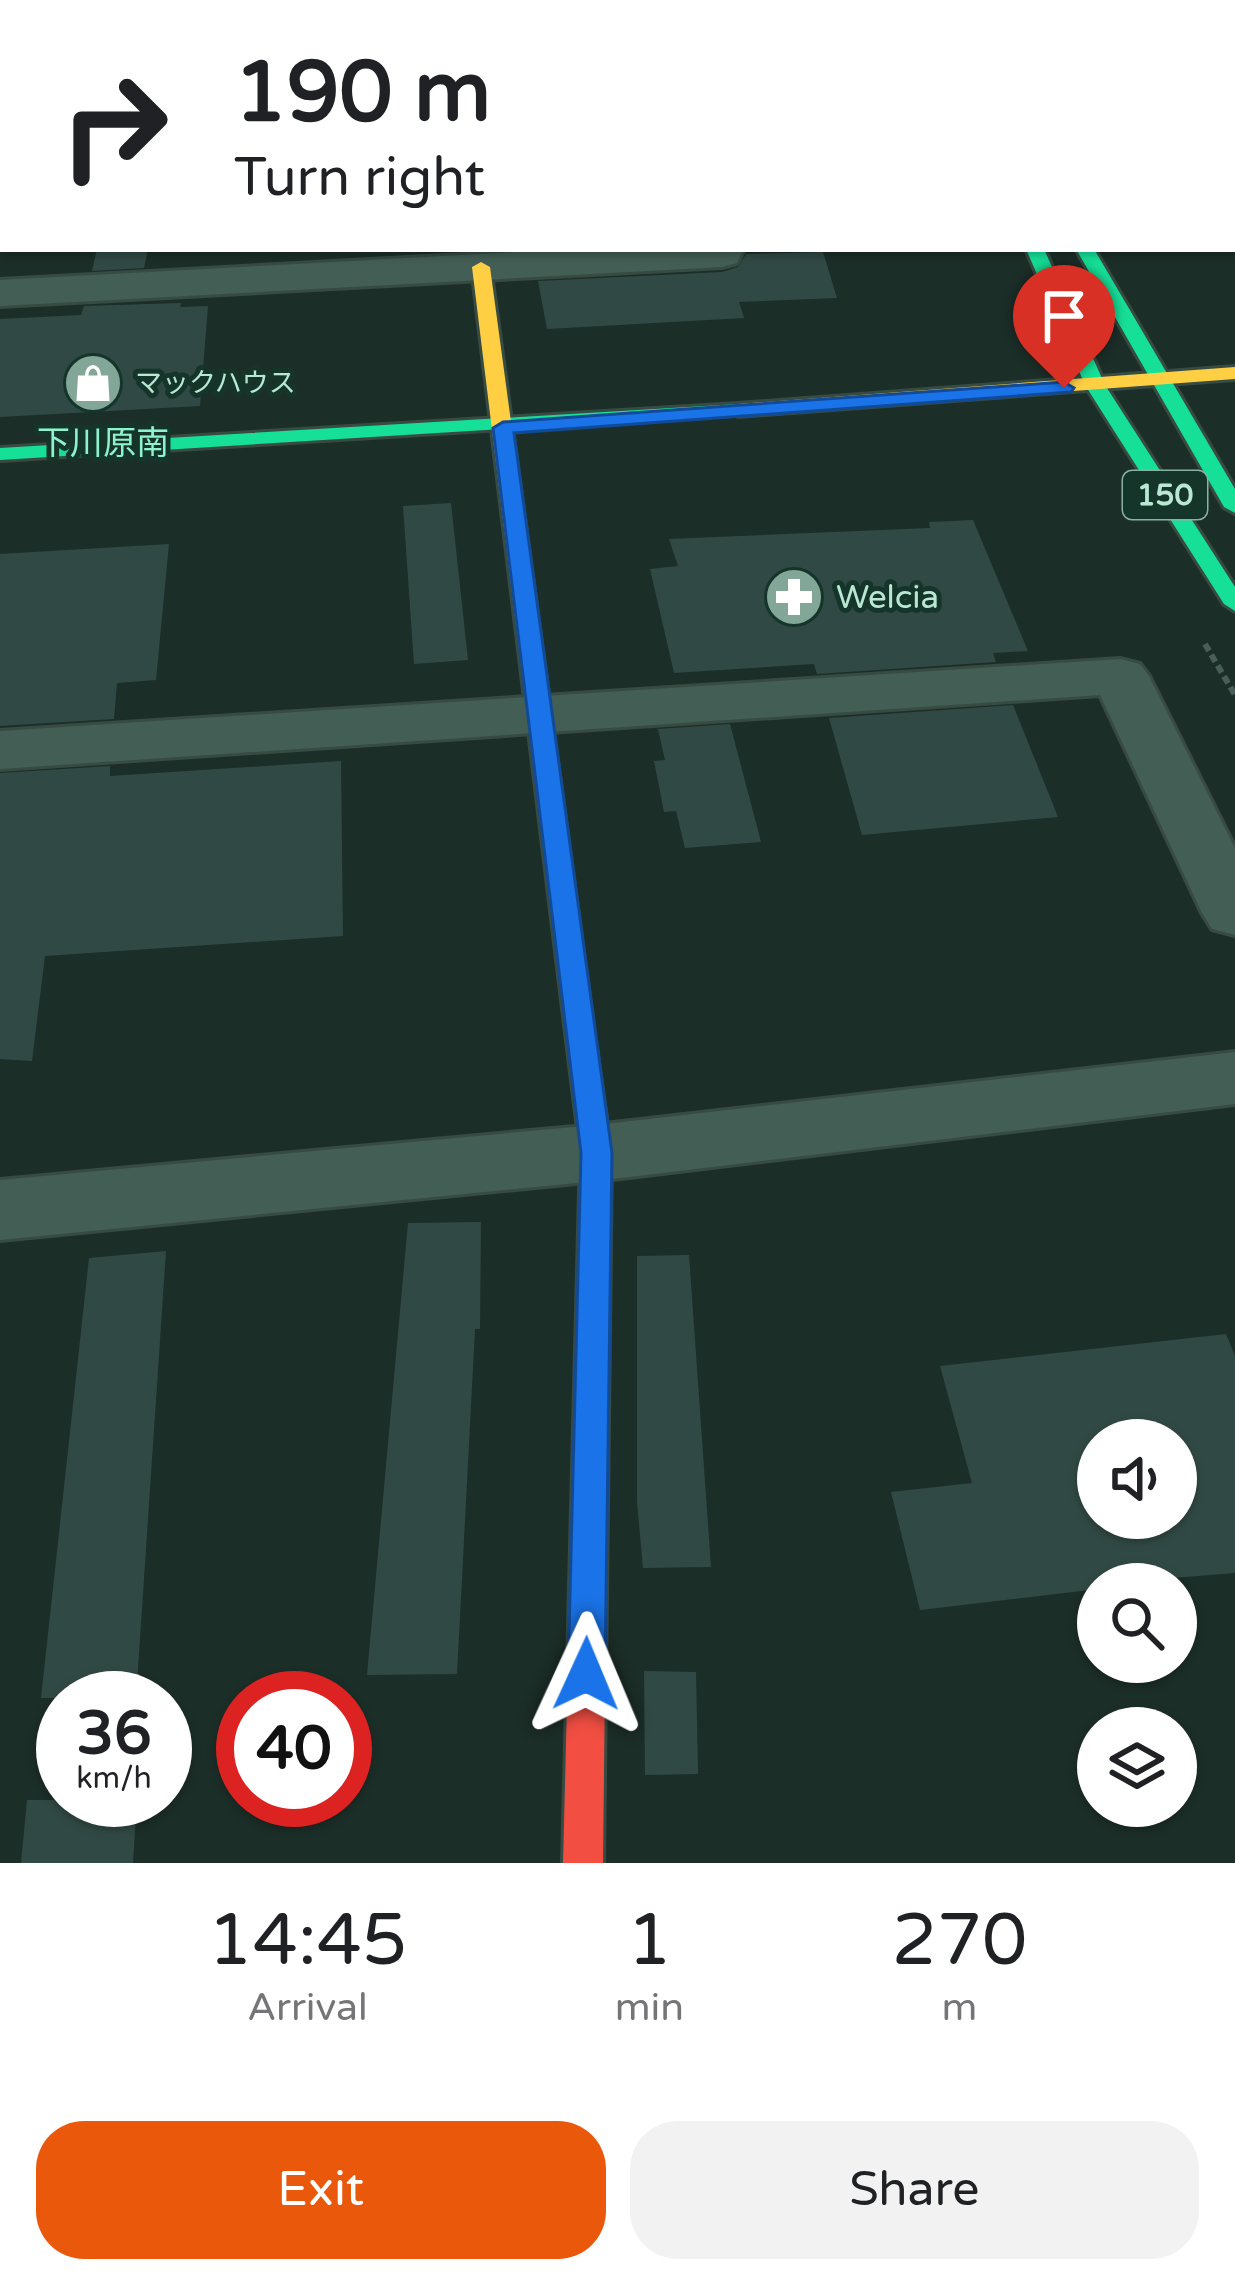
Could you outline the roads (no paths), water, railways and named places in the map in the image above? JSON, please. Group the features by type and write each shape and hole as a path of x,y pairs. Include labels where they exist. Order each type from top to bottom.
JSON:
{"main road":[{"name":"150","path":"1036,252 1095,385 1235,604"},
{"name":"150","path":"1087,252 1235,507"},
{"path":"482,267 596,1153 583,1863"},
{"path":"0,454 503,428 1235,373"}],"street":[{"path":"0,293 23,252"},
{"path":"0,293 722,252"},
{"path":"0,750 1120,676 1235,913"},
{"path":"0,1210 596,1153 1235,1078"}],"place":[{"name":"マックハウス","path":"93,383"},
{"name":"Welcia","path":"794,597"}],"district":[{"name":"下川原南","path":"103,443"}]}
